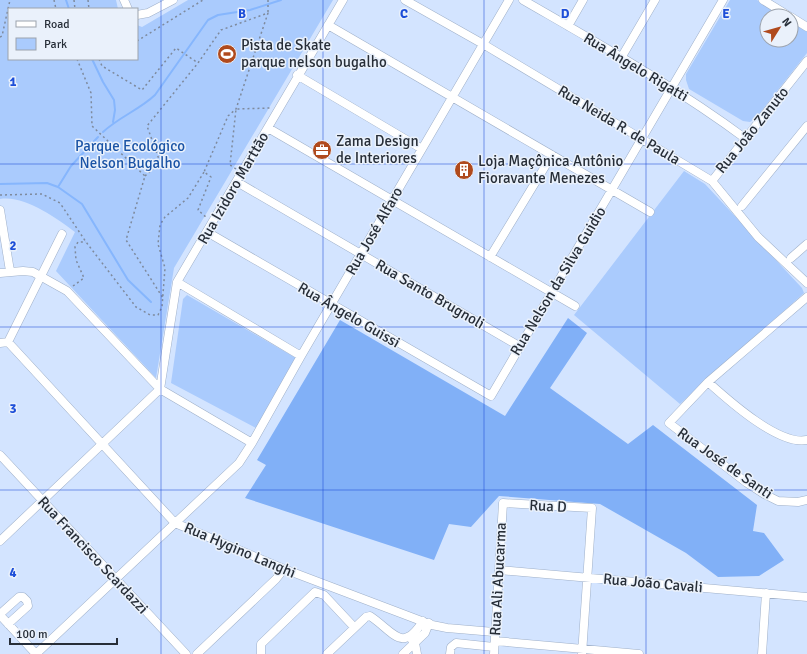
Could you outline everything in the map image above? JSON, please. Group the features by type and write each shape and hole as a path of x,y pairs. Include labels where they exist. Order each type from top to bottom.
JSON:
{"street":[{"path":"138,15 148,14 172,0"},
{"name":"Rua Izidoro Marttão","path":"160,389 177,282 343,0"},
{"name":"Rua Neida R. de Paula","path":"405,0 483,44 712,181 758,237 807,283"},
{"name":"Rua José Alfaro","path":"36,654 239,463 509,0"},
{"name":"Rua Ângelo Rigatti","path":"523,0 672,88 709,112 746,139"},
{"path":"568,26 583,0"},
{"path":"621,58 655,0"},
{"name":"Rua Nelson da Silva Guidio","path":"491,396 723,0"},
{"path":"763,0 776,8"},
{"path":"328,25 650,212"},
{"name":"Rua João Zanuto","path":"712,181 807,61"},
{"path":"298,75 422,149"},
{"path":"742,206 807,126"},
{"path":"268,128 575,306"},
{"path":"490,257 552,155"},
{"name":"Rua Santo Brugnoli","path":"237,182 520,346"},
{"path":"0,210 10,271"},
{"name":"Rua Ângelo Guissi","path":"207,232 491,396"},
{"path":"4,342 62,234"},
{"path":"791,258 807,244"},
{"path":"0,272 33,272 67,291 160,389 252,443"},
{"path":"177,282 301,356"},
{"path":"807,297 708,382 732,404 776,433 801,441 807,440"},
{"name":"Rua Hygino Langhi","path":"4,342 175,523 284,569 426,622 447,628 494,632"},
{"name":"Rua José de Santi","path":"708,382 669,423 764,494 778,501 798,502 807,500"},
{"path":"0,540 160,389"},
{"name":"Rua Francisco Scardazzi","path":"0,455 186,654"},
{"name":"Rua D","path":"503,503 592,508 588,577"},
{"name":"Rua Ali Abucarma","path":"494,647 503,503"},
{"path":"197,654 276,579 284,569"},
{"name":"Rua João Cavali","path":"499,570 807,597"},
{"path":"582,652 588,577"},
{"path":"261,654 261,644 315,592 324,595 354,627"},
{"path":"762,654 766,593"},
{"path":"8,624 27,608 27,602 23,597 19,597 0,615 8,624 36,654"},
{"path":"327,654 354,627 366,617 370,616 399,643 407,644 414,642"},
{"path":"403,654 425,633 426,622"},
{"path":"414,642 417,654"},
{"path":"450,654 451,647 456,643 494,647 639,654"}],"path":[{"path":"138,40 203,0"},
{"path":"242,173 230,165 236,109 268,13 268,0"},
{"path":"0,37 2,36 8,9"},
{"path":"163,298 126,240 145,176 160,162 147,126 222,30 268,13"},
{"path":"99,60 102,66 142,90 176,48 198,62"},
{"path":"77,60 91,93 92,126 145,176"},
{"path":"0,195 42,194 60,204 86,242 136,307 150,315 158,315 162,307 165,268 158,244 160,225 165,217 188,198 204,172 228,116 236,109 279,108"},
{"path":"204,172 210,177 198,210 213,222"},
{"path":"67,291 84,278 76,260 75,246 78,242 86,242"}],"green space":[{"name":"Parque Ecológico Nelson Bugalho","path":"0,0 116,0 118,8 8,8 8,60 138,60 138,25 142,27 188,0 333,0 174,268 156,378 56,271 75,232 50,214 30,204 20,200 0,199"},
{"path":"730,0 757,0 770,8 759,8 759,48 799,48 799,26 807,31 807,53 756,118 750,122 743,121 689,89 686,74"},
{"path":"684,171 705,184 802,288 804,293 680,404 574,315"},
{"path":"187,295 296,358 256,428 171,383 183,299"}],"shaded area":[{"path":"568,318 587,333 550,388 628,444 653,425 757,505 753,531 764,533 784,560 759,576 718,577 686,553 600,504 499,496 471,527 449,524 434,560 245,498 266,465 257,460 340,320 505,416"}],"waterway":[{"path":"66,0 69,8"},
{"path":"103,132 155,95 208,20 218,15 250,10 281,0"},
{"path":"92,60 114,100 115,110 113,122"},
{"path":"58,187 71,166 98,137"},
{"path":"0,184 47,183 58,187 82,204 128,280 151,302"}],"place":[{"name":"Pista de Skate parque nelson bugalho","path":"227,54"},
{"name":"Zama Design de Interiores","path":"322,150"},
{"name":"Loja Maçônica Antônio Fioravante Menezes","path":"464,170"}]}
